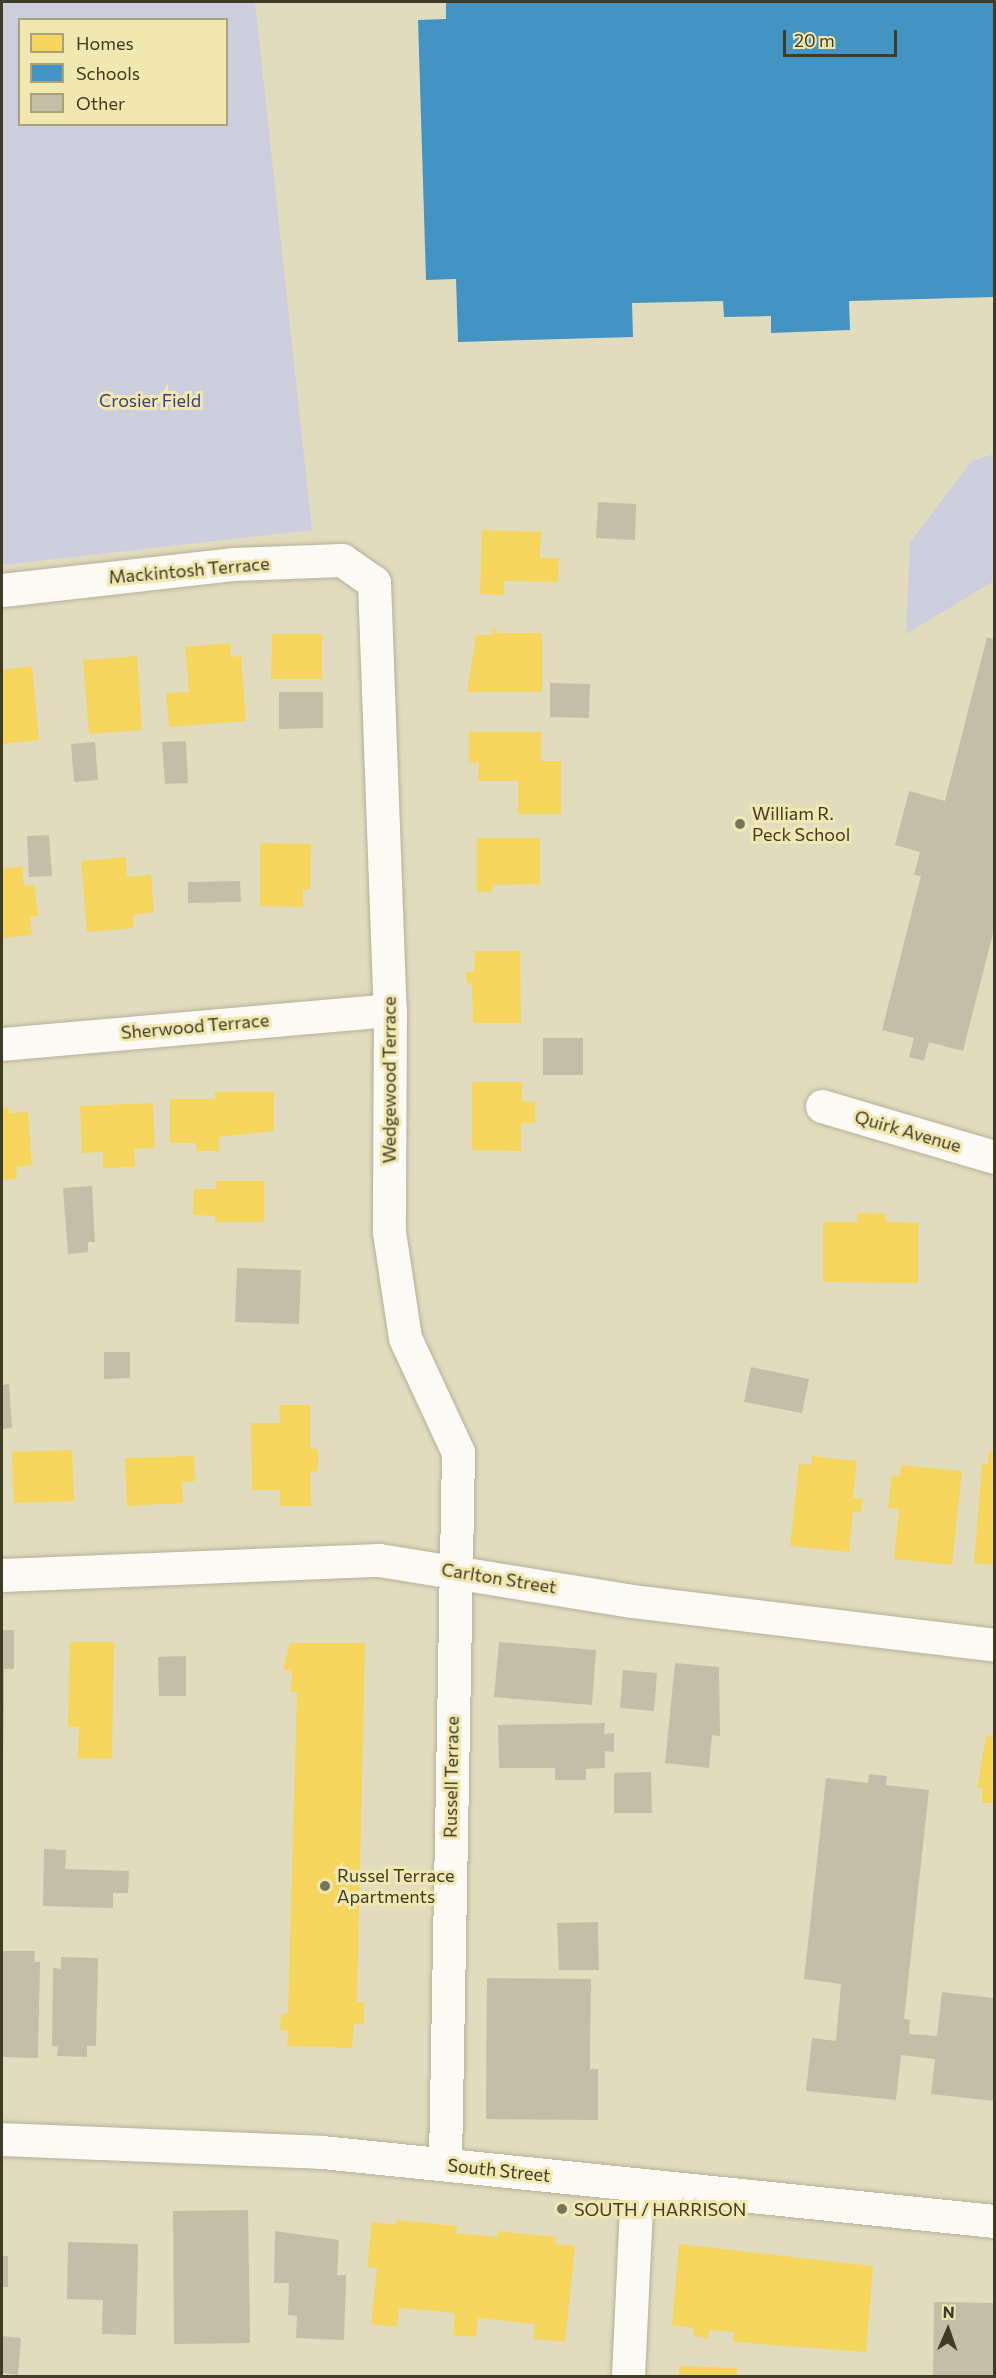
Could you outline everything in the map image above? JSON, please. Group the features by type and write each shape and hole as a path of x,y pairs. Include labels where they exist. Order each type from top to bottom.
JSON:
{"street":[{"name":"Mackintosh Terrace","path":"2,590 233,564 342,560 371,580"},
{"name":"Wedgewood Terrace","path":"371,580 390,1010 389,1233 405,1338 458,1452 454,1570"},
{"name":"Sherwood Terrace","path":"2,1044 390,1010"},
{"name":"Quirk Avenue","path":"822,1106 994,1157"},
{"name":"Carlton Street","path":"2,1575 379,1560 454,1570 633,1601 994,1645"},
{"name":"Russell Terrace","path":"445,2164 454,1570"},
{"name":"South Street","path":"2,2139 322,2151 994,2222"},
{"path":"628,2376 638,2184"}],"green space":[{"name":"Crosier Field","path":"2,2 255,2 312,530 2,565"},
{"path":"994,454 994,581 906,634 910,542 972,461"}],"building: Homes":[{"path":"482,530 541,532 540,558 559,558 558,582 504,581 504,595 480,594"},
{"path":"493,627 499,633 542,633 542,692 467,692 476,635 493,635"},
{"path":"272,634 322,634 322,679 271,679"},
{"path":"230,643 231,657 241,656 246,721 169,727 166,693 189,692 185,647"},
{"path":"137,656 142,730 89,734 83,660"},
{"path":"32,666 39,740 2,744 2,670"},
{"path":"469,732 541,732 541,761 561,761 561,814 518,814 518,781 478,781 479,762 469,763"},
{"path":"477,838 540,838 540,884 492,885 492,892 477,892"},
{"path":"260,843 311,844 310,889 303,890 303,907 260,906"},
{"path":"126,857 127,877 151,875 154,912 133,915 134,928 87,932 81,861"},
{"path":"22,866 24,886 34,885 38,916 30,917 32,935 2,938 2,869"},
{"path":"475,951 520,951 521,1023 473,1023 472,983 467,984 466,972 474,971"},
{"path":"472,1082 522,1082 522,1101 535,1102 535,1123 521,1123 521,1151 472,1150"},
{"path":"215,1092 274,1092 274,1131 219,1137 219,1151 196,1151 196,1143 170,1143 170,1099 215,1099"},
{"path":"153,1103 155,1148 134,1149 135,1167 103,1168 103,1152 82,1153 80,1106"},
{"path":"8,1107 9,1113 28,1112 32,1165 16,1167 17,1178 2,1180 2,1108"},
{"path":"215,1181 264,1181 264,1222 215,1222 215,1216 193,1215 194,1189 216,1189"},
{"path":"857,1213 886,1214 886,1222 918,1223 918,1283 823,1282 823,1222 858,1222"},
{"path":"279,1405 310,1405 310,1448 318,1449 318,1471 310,1472 311,1506 280,1506 280,1490 252,1490 251,1423 280,1423"},
{"path":"72,1450 74,1501 14,1503 12,1452"},
{"path":"989,1451 994,1452 994,1565 974,1563 982,1464 988,1464"},
{"path":"194,1456 195,1481 182,1482 183,1503 127,1506 125,1458"},
{"path":"812,1456 857,1461 853,1498 863,1499 861,1512 853,1512 849,1552 790,1546 799,1464 811,1465"},
{"path":"901,1465 962,1471 952,1565 894,1559 899,1509 888,1508 892,1475 900,1476"},
{"path":"70,1642 114,1642 112,1759 78,1758 79,1727 68,1727"},
{"name":"Russel Terrace Apartments","path":"290,1643 365,1643 357,2002 364,2003 364,2023 354,2024 352,2048 287,2046 288,2030 280,2030 281,2014 288,2013 297,1692 291,1692 292,1671 283,1670"},
{"path":"986,1736 994,1736 994,1803 982,1803 982,1788 977,1788"},
{"path":"397,2220 457,2226 456,2233 497,2237 498,2231 556,2237 555,2244 575,2246 565,2342 533,2339 535,2324 478,2318 476,2337 453,2335 455,2313 399,2308 397,2327 371,2324 377,2268 367,2267 372,2222 396,2225"},
{"path":"679,2244 873,2266 866,2352 733,2342 734,2332 709,2330 709,2338 693,2336 694,2328 672,2325"},
{"path":"679,2366 737,2368 737,2376 679,2376"}],"building: Schools":[{"path":"446,2 994,2 994,297 849,301 850,330 771,333 771,316 724,317 723,301 632,303 633,337 458,342 456,279 426,280 418,20 446,19"}],"building: Other":[{"path":"598,502 636,504 635,540 596,538"},
{"path":"987,637 994,639 994,929 963,1051 929,1042 924,1061 909,1057 914,1038 882,1030 921,876 914,875 920,852 895,845 909,791 945,801"},
{"path":"550,683 590,684 589,718 550,717"},
{"path":"279,692 323,692 323,728 279,729"},
{"path":"186,741 188,783 165,784 162,742"},
{"path":"95,742 98,780 74,782 71,744"},
{"path":"49,835 52,876 29,877 27,836"},
{"path":"240,881 241,902 188,903 188,882"},
{"path":"543,1038 583,1038 583,1075 543,1075"},
{"path":"92,1186 95,1242 88,1242 88,1252 68,1254 63,1188"},
{"path":"237,1268 301,1270 299,1324 235,1322"},
{"path":"104,1352 130,1352 130,1378 104,1379"},
{"path":"751,1367 809,1379 802,1413 744,1402"},
{"path":"9,1384 12,1428 2,1429 2,1385"},
{"path":"2,1630 14,1630 14,1669 4,1669 4,1771"},
{"path":"499,1642 596,1650 592,1705 494,1697"},
{"path":"186,1656 186,1696 159,1696 158,1657"},
{"path":"675,1663 719,1667 720,1736 712,1735 709,1768 665,1763"},
{"path":"623,1670 657,1673 654,1711 620,1708"},
{"path":"605,1723 604,1734 614,1733 614,1752 605,1751 605,1768 586,1769 586,1780 555,1780 555,1768 499,1768 498,1725"},
{"path":"651,1772 652,1813 614,1813 614,1773"},
{"path":"869,1774 887,1776 886,1785 929,1790 904,2019 910,2020 909,2034 937,2036 942,1992 994,1998 994,2101 931,2094 935,2059 901,2055 896,2100 806,2091 812,2038 836,2041 841,1984 804,1979 826,1778 868,1783"},
{"path":"44,1849 66,1850 65,1869 129,1871 128,1893 113,1893 113,1908 43,1906"},
{"path":"598,1922 599,1970 559,1970 557,1923"},
{"path":"2,1951 35,1951 34,1962 40,1962 38,2058 2,2057"},
{"path":"61,1957 98,1958 96,2046 87,2046 87,2057 57,2056 58,2046 52,2046 53,1968 61,1969"},
{"path":"487,1978 591,1979 590,2069 598,2069 598,2120 486,2119"},
{"path":"248,2210 250,2343 174,2344 173,2211"},
{"path":"275,2231 339,2240 337,2275 346,2275 344,2340 296,2338 297,2316 288,2315 289,2283 274,2283"},
{"path":"68,2242 138,2244 136,2335 102,2334 103,2300 67,2299"},
{"path":"2,2256 8,2256 8,2287 2,2287"},
{"path":"934,2302 994,2303 994,2376 933,2376"},
{"path":"2,2336 21,2338 18,2375 2,2373"}],"place":[{"name":"William R. Peck School","path":"740,824"},
{"name":"Russel Terrace Apartments","path":"325,1886"},
{"name":"SOUTH / HARRISON","path":"562,2209"}]}
